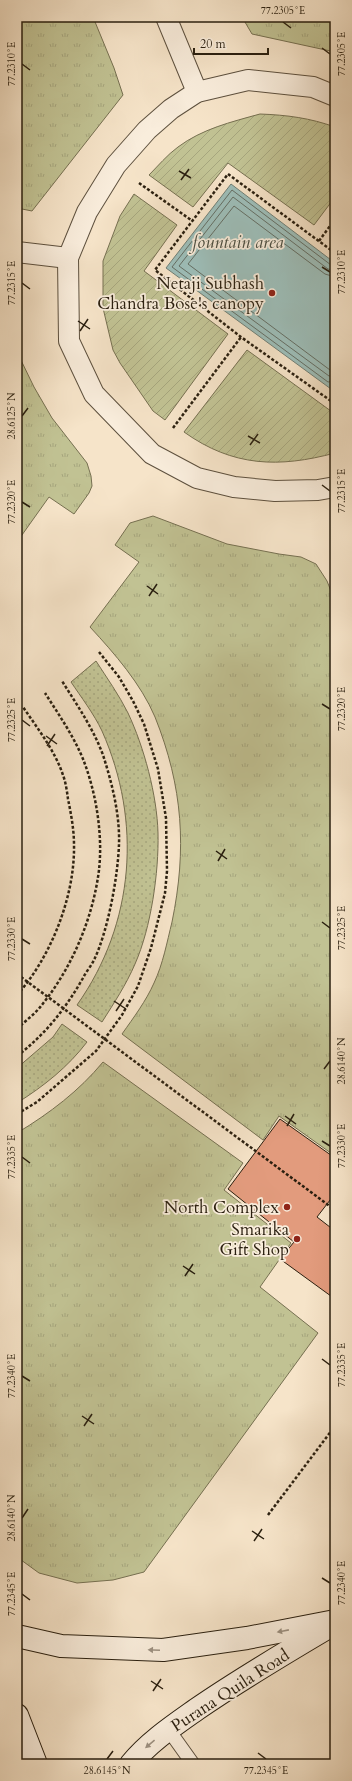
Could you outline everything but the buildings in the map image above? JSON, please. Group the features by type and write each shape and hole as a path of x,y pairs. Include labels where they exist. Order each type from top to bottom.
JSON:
{"main road":[{"path":"17,1636 60,1646 162,1650 247,1638 335,1622"},
{"name":"Purana Quila Road","path":"130,1764 139,1754 168,1729 234,1683 335,1622"},
{"path":"17,1715 36,1764"}],"street":[{"path":"166,17 197,92"},
{"path":"335,96 313,87 248,80 197,92 171,109 147,130 116,165 87,212 68,258 69,341 94,394 152,454 196,478 234,487 275,491 318,490 335,487"},
{"path":"17,252 68,258"}],"lane":[{"path":"168,1729 193,1764"}],"path":[{"path":"335,253 228,174 191,220 154,270 241,337 331,401 335,396"},
{"path":"139,183 191,220"},
{"path":"319,241 335,219"},
{"path":"173,428 241,337"},
{"path":"17,1114 37,1102 96,1051 122,1015 138,986 151,948 165,893 168,849 163,794 144,724 119,677 99,652"},
{"path":"17,1056 46,1031 75,992 94,960 101,942 114,886 119,844 115,803 102,754 86,719 62,681"},
{"path":"17,1029 41,1006 48,997 80,942 99,869 99,833 95,799 83,761 71,733 45,693"},
{"path":"17,995 28,982 46,954 69,891 74,845 72,819 64,776 50,747 23,707"},
{"path":"17,824 17,852"},
{"path":"17,974 335,1210"},
{"path":"268,1515 335,1426"}],"green space":[{"path":"17,17 93,17 114,68 123,95 32,211 17,208"},
{"path":"242,17 335,17 335,52 252,34"},
{"path":"260,114 280,115 317,121 335,127 335,197 314,225 228,163 193,207 149,175 174,150 197,135 238,120"},
{"path":"134,194 177,225 144,271 228,334 165,420 153,411 120,363 113,350 103,308 103,261 120,216"},
{"path":"247,350 335,414 335,453 295,461 257,461 239,458 220,452 202,444 184,432"},
{"path":"17,352 34,387 52,418 87,463 92,486 89,493 74,514 49,497 17,542"},
{"path":"153,516 227,544 301,557 316,564 327,581 335,601 335,1156 279,1116 263,1140 122,1034 140,1009 151,990 160,968 172,922 177,895 181,844 180,818 172,768 155,717 135,681 90,627 139,562 115,545 130,523"},
{"path":"96,661 113,687 134,726 149,772 155,803 158,833 157,865 153,900 141,950 120,994 102,1022 77,1005 96,973 111,940 121,906 126,871 127,836 123,800 115,765 99,725 71,682"},
{"path":"62,1024 87,1042 72,1060 55,1076 17,1103 17,1068 53,1037"},
{"path":"103,1062 243,1163 224,1190 291,1243 260,1287 318,1333 144,1572 113,1580 77,1583 39,1573 17,1557 17,1133 41,1118 74,1092"}],"water":[{"name":"fountain area","path":"231,184 335,263 335,383 331,389 166,268"}],"place":[{"name":"Netaji Subhash Chandra Bose's canopy","path":"272,293"},
{"name":"North Complex","path":"287,1207"},
{"name":"Smarika Gift Shop","path":"297,1239"}]}
